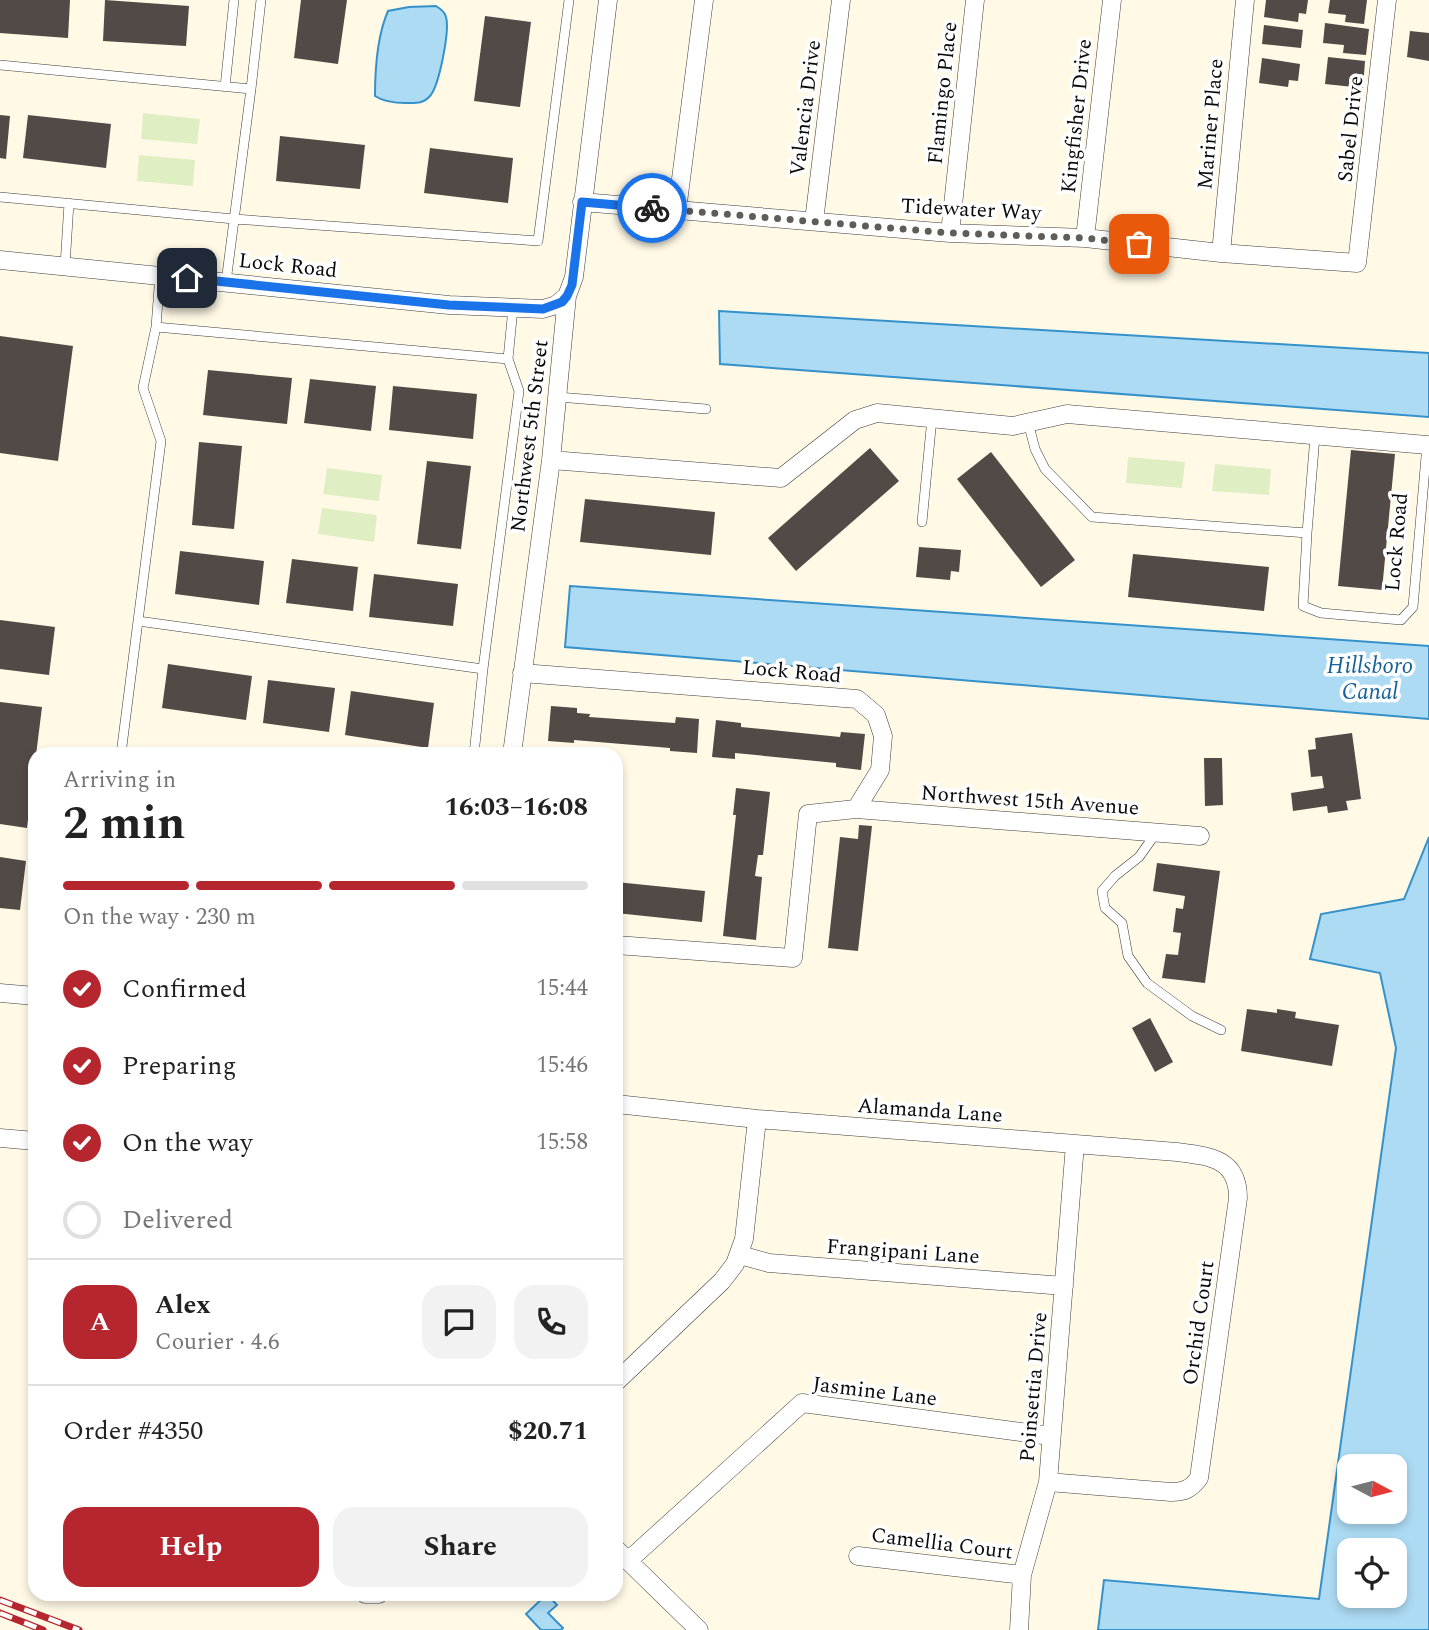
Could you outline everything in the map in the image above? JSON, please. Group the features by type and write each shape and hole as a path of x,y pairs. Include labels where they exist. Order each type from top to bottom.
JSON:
{"street":[{"name":"Northwest 5th Street","path":"513,747 551,460 567,296 574,277 608,0"},
{"path":"677,210 704,0"},
{"name":"Valencia Drive","path":"814,221 841,0"},
{"name":"Flamingo Place","path":"950,233 975,0"},
{"name":"Kingfisher Drive","path":"1085,238 1112,0"},
{"name":"Mariner Place","path":"1221,253 1245,0"},
{"name":"Sabel Drive","path":"1357,263 1387,0"},
{"name":"Tidewater Way","path":"582,202 950,233 1085,238 1221,253 1357,263"},
{"name":"Lock Road","path":"0,260 449,305 551,307 567,296"},
{"name":"Lock Road","path":"551,460 781,478 855,420 877,413 1013,426 1067,414 1427,445"},
{"name":"Lock Road","path":"522,673 857,699 876,715 883,736 880,770 856,809"},
{"path":"623,946 793,958 808,814 856,809"},
{"name":"Northwest 15th Avenue","path":"856,809 1200,836"},
{"path":"0,993 28,995"},
{"name":"Alamanda Lane","path":"623,1105 757,1119 1207,1156 1228,1167 1233,1174"},
{"path":"623,1375 722,1281 740,1255 757,1119"},
{"path":"0,1138 28,1140"},
{"name":"Poinsettia Drive","path":"1019,1630 1022,1576 1048,1482 1075,1144"},
{"name":"Orchid Court","path":"1048,1482 1183,1492 1199,1478 1238,1198 1233,1174"},
{"name":"Frangipani Lane","path":"740,1255 769,1263 1064,1286"},
{"name":"Jasmine Lane","path":"623,1554 802,1403 1051,1436"},
{"path":"623,1556 699,1630"},
{"name":"Camellia Court","path":"858,1556 1022,1576"}],"lane":[{"path":"225,87 234,0"},
{"path":"226,282 261,0"},
{"path":"0,197 234,219 538,241 569,0"},
{"path":"0,65 251,89"},
{"path":"65,267 69,203"},
{"path":"122,747 161,441 143,388 156,327 160,275"},
{"path":"475,747 519,391 508,359 513,308"},
{"path":"156,327 508,359"},
{"path":"558,397 706,410"},
{"path":"922,523 932,418"},
{"path":"1028,422 1035,449 1045,469 1092,517 1307,533"},
{"name":"Lock Road","path":"1315,436 1303,606 1321,613 1401,620 1413,607 1427,445"},
{"path":"138,621 483,669"},
{"path":"1156,833 1139,857 1115,876 1102,891 1105,908 1122,923 1128,956 1147,983 1192,1016 1221,1030"}],"green space":[{"path":"143,113 200,119 197,144 141,139"},
{"path":"139,155 195,160 193,186 137,181"},
{"path":"1128,457 1185,462 1182,488 1126,483"},
{"path":"1215,464 1271,469 1269,495 1212,491"},
{"path":"327,468 382,475 379,501 323,494"},
{"path":"322,508 377,515 374,542 318,534"}],"water":[{"path":"436,6 445,15 447,24 440,70 430,96 422,102 397,103 375,96 377,52 388,11"},
{"path":"719,311 1429,353 1429,417 720,364"},
{"name":"Hillsboro Canal","path":"570,586 1429,646 1429,719 565,647"},
{"path":"1429,837 1429,1630 1098,1630 1104,1580 1319,1599 1337,1470 1337,1524 1407,1524 1407,1454 1339,1454 1396,1048 1380,973 1310,959 1321,914 1404,899"},
{"path":"540,1601 553,1601 557,1605 548,1613 563,1628 541,1630 526,1614"}],"building":[{"path":"0,0 70,0 68,38 0,33"},
{"path":"105,0 189,6 186,46 103,41"},
{"path":"301,0 347,0 338,64 294,58"},
{"path":"1266,0 1308,0 1306,14 1299,13 1298,22 1264,17"},
{"path":"1330,0 1367,0 1364,24 1345,22 1346,15 1328,13"},
{"path":"485,16 531,22 520,107 474,101"},
{"path":"1325,23 1369,29 1366,55 1343,53 1344,45 1323,43"},
{"path":"1264,25 1303,30 1301,48 1262,44"},
{"path":"1410,31 1429,33 1429,61 1407,57"},
{"path":"1328,57 1365,61 1363,88 1325,84"},
{"path":"1262,58 1300,64 1298,81 1289,80 1288,87 1259,83"},
{"path":"0,115 10,116 6,159 0,158"},
{"path":"28,115 111,124 106,168 23,158"},
{"path":"280,136 365,145 360,189 276,181"},
{"path":"430,148 513,158 508,203 424,193"},
{"path":"0,336 73,346 58,461 0,453"},
{"path":"208,370 292,378 287,424 203,415"},
{"path":"310,379 376,386 371,431 304,423"},
{"path":"393,386 477,394 473,439 389,430"},
{"path":"199,442 242,446 234,529 192,525"},
{"path":"870,448 899,481 796,571 768,538"},
{"path":"1351,450 1395,454 1382,590 1338,586"},
{"path":"991,452 1075,560 1041,587 957,479"},
{"path":"427,461 471,466 461,549 417,544"},
{"path":"585,499 715,512 711,555 580,542"},
{"path":"919,547 961,550 959,572 951,571 950,580 916,577"},
{"path":"180,551 264,561 259,605 175,594"},
{"path":"1133,554 1269,567 1264,611 1128,597"},
{"path":"292,559 358,567 353,611 286,603"},
{"path":"374,574 458,584 453,626 369,617"},
{"path":"0,620 55,627 49,675 0,669"},
{"path":"168,664 252,676 246,720 162,708"},
{"path":"268,680 335,688 329,732 263,723"},
{"path":"351,691 434,703 428,747 345,735"},
{"path":"0,702 42,707 37,747 28,747 27,828 0,824"},
{"path":"551,706 577,708 577,713 590,714 589,717 675,723 676,717 699,719 697,753 670,751 670,748 574,740 574,743 548,741"},
{"path":"716,720 741,723 741,727 840,737 841,732 865,734 861,770 836,767 836,763 735,753 735,759 712,757"},
{"path":"1352,733 1361,799 1346,801 1348,810 1328,813 1327,806 1293,811 1291,793 1324,788 1322,776 1311,777 1308,750 1316,749 1315,738"},
{"path":"1204,758 1222,758 1223,805 1205,806"},
{"path":"736,788 770,792 763,855 758,855 755,876 762,877 756,940 723,936 736,815 733,815"},
{"path":"859,825 872,826 858,951 828,948 840,837 858,839"},
{"path":"0,857 26,861 20,910 0,908"},
{"path":"1157,863 1220,871 1205,983 1162,978 1166,954 1178,955 1181,933 1173,932 1176,908 1183,909 1185,896 1153,891"},
{"path":"623,883 705,891 702,922 623,914"},
{"path":"1247,1009 1277,1013 1277,1009 1296,1012 1295,1018 1339,1025 1332,1066 1241,1051"},
{"path":"1150,1018 1173,1062 1155,1072 1132,1028"}],"railway":[{"path":"0,1600 79,1630"},
{"path":"0,1613 43,1630"}],"way so far":[{"path":"652,208 950,233 1085,238 1139,244"}],"route":[{"path":"187,278 449,305 543,309 562,302 572,285 582,202 652,208"}]}
